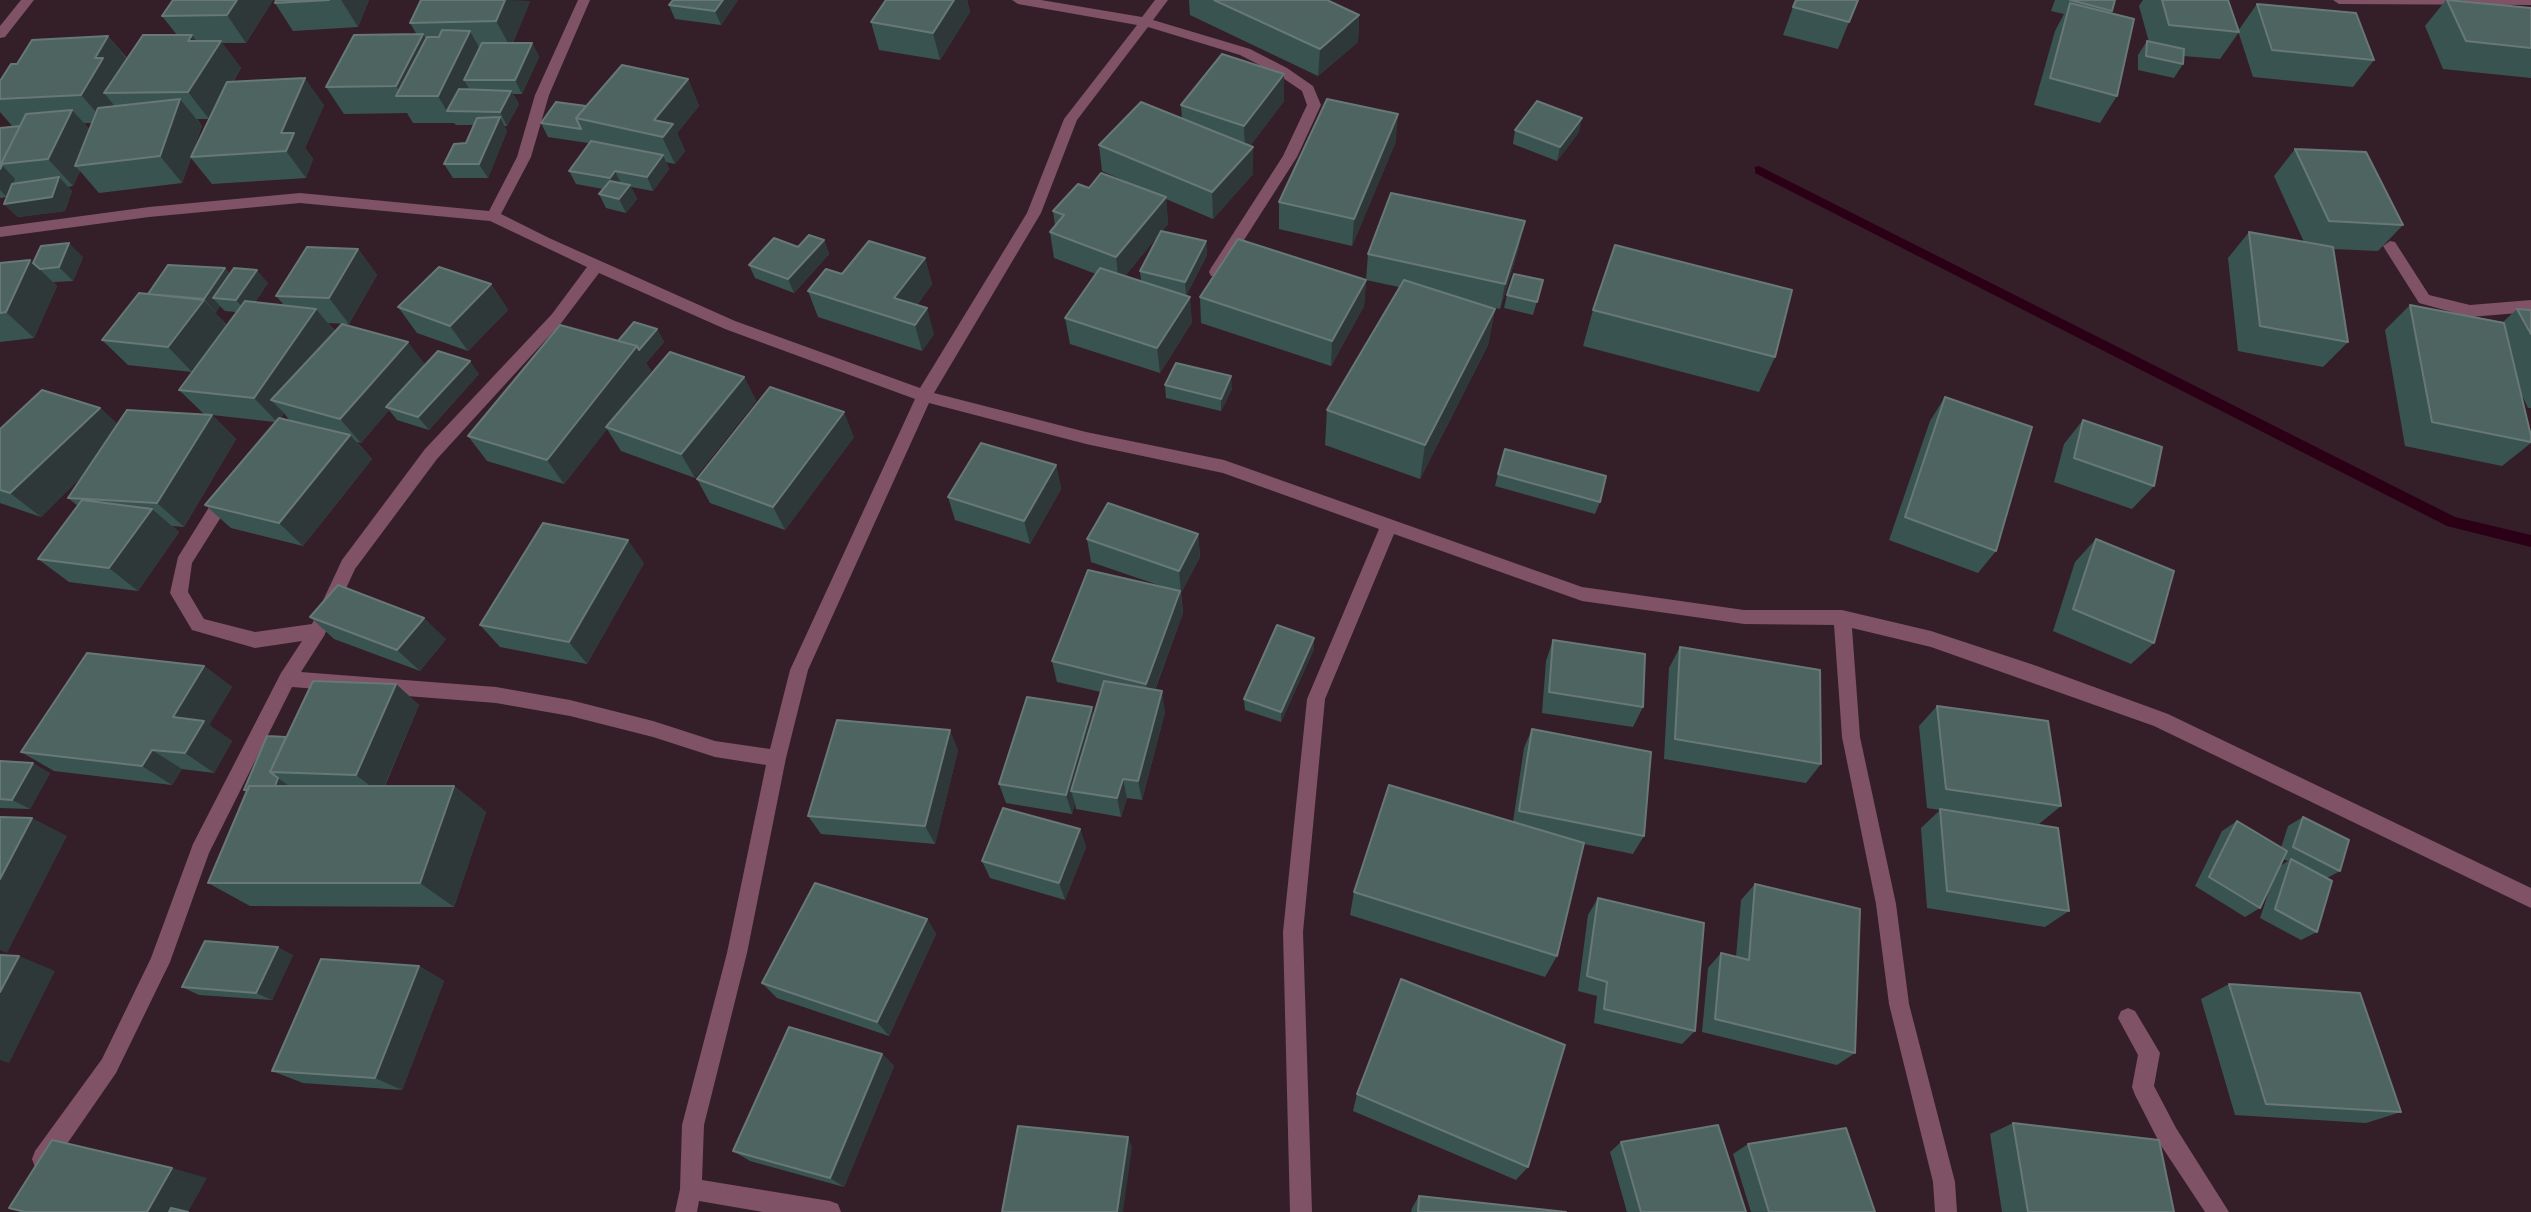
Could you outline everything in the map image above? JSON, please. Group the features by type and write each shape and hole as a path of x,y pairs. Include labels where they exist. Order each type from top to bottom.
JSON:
{"street":[{"path":"0,34 28,0"},
{"path":"493,216 524,157 542,95 584,0"},
{"path":"1018,0 1144,22 1245,52 1282,71 1308,89 1314,106 1290,157 1216,272"},
{"path":"687,1212 691,1189 693,1125 737,953 777,758 799,670 924,396 1034,213 1071,119 1162,0"},
{"path":"2339,0 2531,1"},
{"path":"0,232 149,212 299,198 493,216 730,325 924,396 1086,439 1224,467 1582,594 1744,617 1842,618 1931,639 2161,720 2531,898"},
{"path":"2390,247 2424,299 2470,311 2531,306"},
{"path":"30,1178 109,1066 160,962 200,850 287,678 318,631 348,565 431,454 557,318 597,265"},
{"path":"235,481 184,562 179,593 198,625 255,640 318,631"},
{"path":"1301,1212 1293,932 1316,699 1390,524"},
{"path":"1842,618 1851,737 1886,904 1899,1004 1944,1182 1947,1212"},
{"path":"287,678 496,695 570,708 653,729 715,749 777,758"},
{"path":"2127,1018 2149,1053 2143,1087 2168,1136 2218,1212"},
{"path":"691,1189 830,1212"}],"building":[{"path":"173,0 237,0 227,15 162,16"},
{"path":"276,0 329,0 275,3"},
{"path":"421,0 505,0 496,21 410,23"},
{"path":"673,0 723,0 715,11 669,5"},
{"path":"886,0 954,0 933,33 871,22"},
{"path":"1214,0 1327,0 1359,15 1320,49"},
{"path":"1796,0 1858,0 1849,22 1793,7"},
{"path":"2070,0 2115,0 2112,11"},
{"path":"2162,0 2228,0 2239,32 2169,25"},
{"path":"2447,0 2531,8 2531,48 2466,41"},
{"path":"2070,3 2134,19 2117,96 2050,78"},
{"path":"2257,4 2356,13 2374,60 2272,50"},
{"path":"442,30 470,31 438,96 396,96 427,37 439,37"},
{"path":"423,34 396,86 326,87 354,35"},
{"path":"143,35 192,35 188,41 221,41 188,92 104,93"},
{"path":"108,36 95,58 103,58 81,95 0,99 0,81 11,64 17,64 32,40"},
{"path":"2147,41 2184,49 2183,64 2146,56"},
{"path":"482,43 532,43 515,80 464,80"},
{"path":"1222,54 1284,74 1244,126 1181,105"},
{"path":"622,65 688,79 654,120 673,124 663,137 576,118"},
{"path":"305,78 281,133 294,133 286,151 191,157 227,82"},
{"path":"459,89 511,91 500,112 447,111"},
{"path":"180,99 160,156 75,166 98,108"},
{"path":"1327,99 1398,114 1354,219 1279,202"},
{"path":"1537,101 1582,118 1560,147 1515,130"},
{"path":"556,102 586,106 576,118 581,129 541,123"},
{"path":"1141,102 1253,147 1212,192 1099,145"},
{"path":"72,110 48,159 1,164 26,114"},
{"path":"500,117 479,164 444,164 454,144 466,143 477,118"},
{"path":"20,126 1,164 0,169 0,128"},
{"path":"591,141 663,155 647,177 615,171 610,178 569,171"},
{"path":"2295,149 2366,152 2403,225 2329,221"},
{"path":"1101,173 1166,197 1116,257 1050,232 1064,215 1053,211 1078,184 1089,188"},
{"path":"59,177 52,197 4,204 12,184"},
{"path":"610,181 630,185 619,199 599,194"},
{"path":"1391,193 1525,221 1505,284 1368,254"},
{"path":"1161,231 1206,241 1185,282 1140,271"},
{"path":"2249,232 2333,247 2348,342 2260,326"},
{"path":"809,235 824,240 788,279 749,265 774,238 798,247"},
{"path":"1238,239 1366,280 1332,341 1200,297"},
{"path":"869,241 925,258 894,298 927,308 915,325 808,291 826,269 842,274"},
{"path":"69,243 59,267 40,269 33,263 41,246"},
{"path":"1615,245 1792,290 1775,357 1593,310"},
{"path":"307,247 358,249 329,298 276,296"},
{"path":"30,260 6,312 0,313 0,263"},
{"path":"168,265 225,268 204,299 148,294"},
{"path":"439,267 491,284 450,326 398,307"},
{"path":"234,268 257,270 236,300 213,298"},
{"path":"1100,268 1190,297 1157,348 1065,318"},
{"path":"1514,274 1543,280 1537,302 1507,295"},
{"path":"1404,280 1495,309 1425,445 1327,410"},
{"path":"139,293 204,300 168,347 102,340"},
{"path":"245,301 316,309 254,398 179,390"},
{"path":"2410,305 2504,323 2531,442 2432,422"},
{"path":"2517,309 2531,310 2531,334"},
{"path":"634,322 657,329 639,350 637,346 618,341"},
{"path":"342,324 408,342 340,419 271,400"},
{"path":"560,325 637,346 547,460 468,436"},
{"path":"438,351 470,361 418,417 386,407"},
{"path":"670,352 744,377 681,454 606,427"},
{"path":"1176,363 1231,376 1221,399 1165,385"},
{"path":"770,387 844,412 773,507 697,479"},
{"path":"42,390 100,408 10,493 0,490 0,429"},
{"path":"1945,397 2032,427 1996,551 1905,517"},
{"path":"127,410 212,415 157,503 68,498"},
{"path":"279,418 350,435 279,523 205,505"},
{"path":"2083,420 2162,447 2154,486 2074,458"},
{"path":"981,443 1056,465 1024,521 948,497"},
{"path":"1505,449 1606,476 1600,502 1498,474"},
{"path":"82,500 152,509 109,568 38,559"},
{"path":"1108,503 1198,534 1179,571 1087,539"},
{"path":"543,523 628,540 569,642 480,625"},
{"path":"2096,539 2174,571 2154,643 2073,609"},
{"path":"1088,570 1180,591 1146,684 1052,661"},
{"path":"338,585 424,618 397,650 310,617"},
{"path":"1277,625 1314,638 1281,712 1244,699"},
{"path":"1553,640 1645,654 1643,707 1549,692"},
{"path":"1680,647 1820,670 1821,764 1675,739"},
{"path":"87,653 204,666 173,717 204,721 185,753 152,750 142,766 21,752"},
{"path":"313,681 396,684 356,775 270,772"},
{"path":"1104,681 1162,691 1138,781 1123,779 1117,798 1071,791"},
{"path":"1027,697 1092,707 1066,795 999,784"},
{"path":"1937,706 2048,721 2061,806 1946,789"},
{"path":"837,720 950,730 925,826 808,816"},
{"path":"1532,729 1651,752 1644,836 1519,811"},
{"path":"267,736 286,737 270,772 278,778 275,786 249,786 248,790 244,790"},
{"path":"0,761 33,763 12,800 0,799"},
{"path":"1389,785 1584,843 1557,956 1354,892"},
{"path":"249,786 454,786 420,883 208,883"},
{"path":"1003,808 1080,829 1059,883 982,861"},
{"path":"1940,809 2058,828 2069,911 1947,891"},
{"path":"0,817 32,818 0,879"},
{"path":"2303,817 2349,840 2340,871 2293,847"},
{"path":"2237,821 2287,851 2260,908 2209,877"},
{"path":"2291,859 2332,881 2317,932 2275,909"},
{"path":"815,883 927,919 877,1022 762,983"},
{"path":"1755,884 1860,909 1855,1053 1715,1019 1721,953 1749,960"},
{"path":"1598,898 1704,923 1695,1031 1604,1009 1607,982 1587,976"},
{"path":"205,941 278,947 256,993 182,987"},
{"path":"0,955 19,956 0,992"},
{"path":"321,959 419,966 375,1078 272,1071"},
{"path":"1401,979 1565,1045 1528,1167 1357,1094"},
{"path":"2229,984 2360,993 2401,1112 2266,1104"},
{"path":"789,1027 882,1054 830,1178 733,1151"},
{"path":"2013,1123 2159,1140 2174,1212 2028,1212"},
{"path":"1718,1125 1746,1212 1641,1212 1621,1142"},
{"path":"1018,1126 1128,1137 1117,1212 1002,1212"},
{"path":"1846,1128 1875,1212 1769,1212 1748,1144"},
{"path":"52,1140 172,1168 147,1212 25,1212 9,1208"},
{"path":"1419,1196 1566,1212 1418,1212"},
{"path":"171,1208 188,1212 169,1212"}],"waterway":[{"path":"1759,170 2452,522 2531,541"}]}
